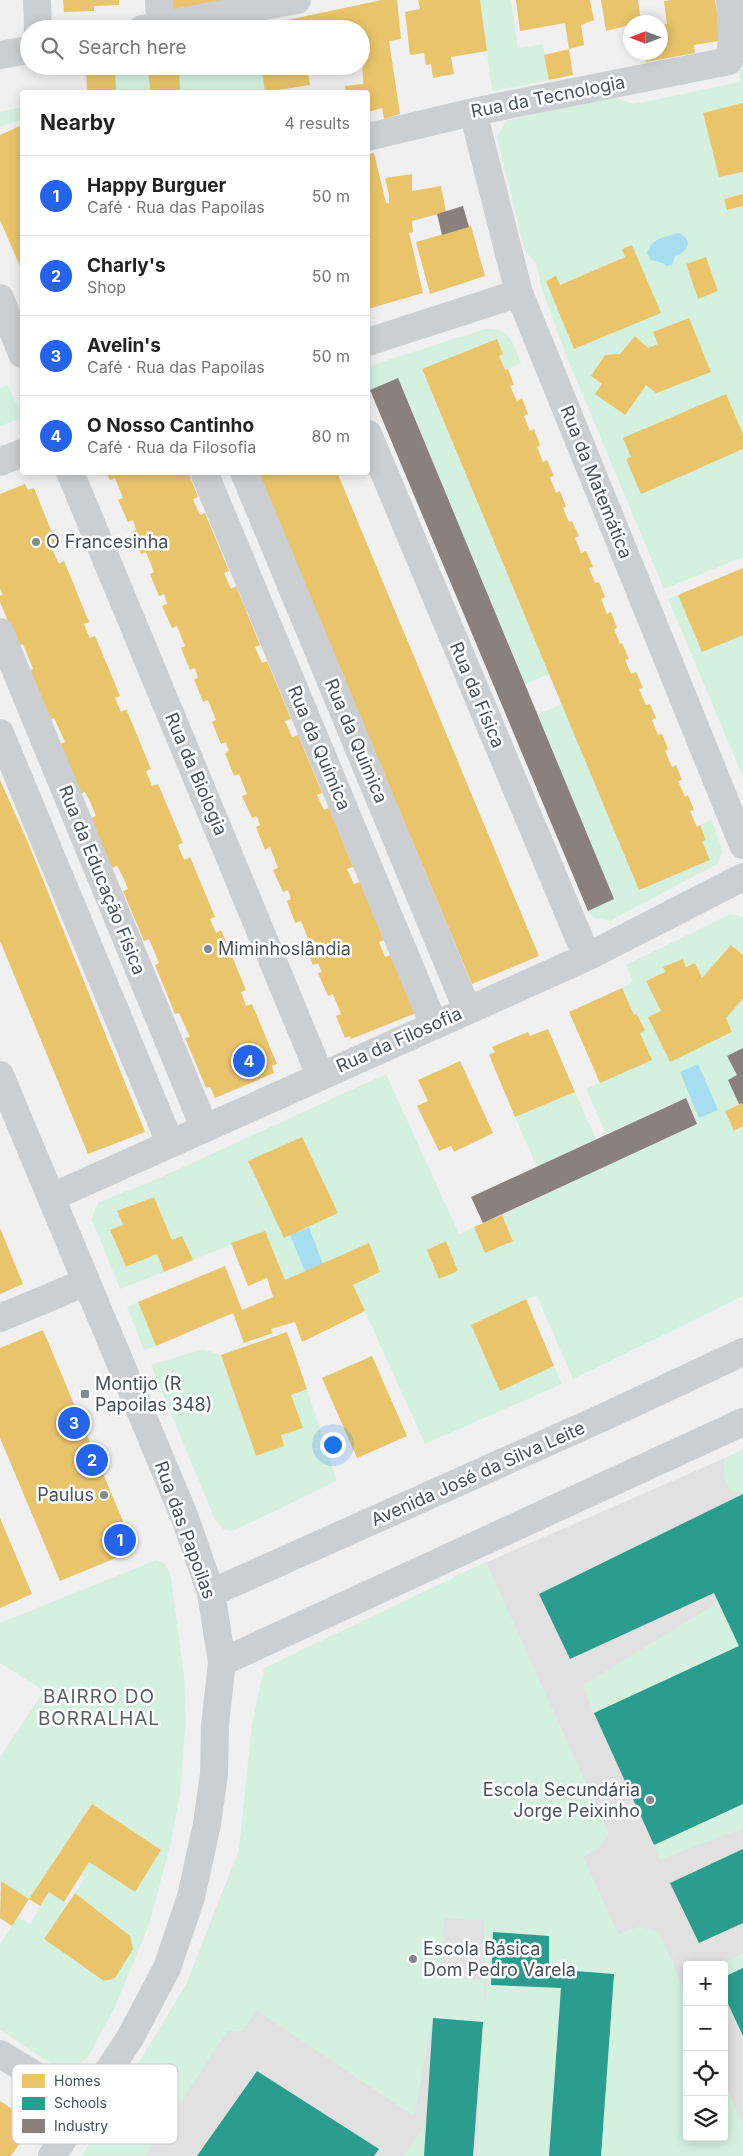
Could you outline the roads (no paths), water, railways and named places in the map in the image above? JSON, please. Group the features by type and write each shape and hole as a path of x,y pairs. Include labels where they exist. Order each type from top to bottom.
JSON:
{"street":[{"path":"37,0 38,20"},
{"path":"154,18 296,0"},
{"name":"Rua da Tecnologia","path":"370,137 473,112 729,61 732,40 730,0"},
{"path":"0,56 20,52"},
{"name":"Rua da Matemática","path":"473,112 519,293 743,845"},
{"path":"370,341 519,293"},
{"path":"0,298 20,349"},
{"name":"Rua da Física","path":"370,439 587,957"},
{"path":"0,462 20,454"},
{"name":"Rua da Biologia","path":"71,475 320,1075"},
{"name":"Rua da Química","path":"205,475 434,1024"},
{"name":"Rua da Quimica","path":"245,475 467,1009"},
{"name":"Rua da Educação Física","path":"0,632 204,1127"},
{"path":"307,719 312,707 326,699 339,700"},
{"name":"Rua da Educação Física","path":"0,733 170,1143"},
{"path":"40,830 50,817 64,812 76,814"},
{"name":"Rua da Filosofia","path":"52,1197 467,1009 587,957 743,877"},
{"name":"Rua das Papoilas","path":"0,1075 185,1518 211,1593 222,1662 215,1725 214,1774 207,1824 191,1897 168,1968 130,2038 113,2064"},
{"path":"0,1318 86,1282"},
{"name":"Avenida José da Silva Leite","path":"211,1593 604,1417 743,1352"},
{"path":"222,1662 743,1422"},
{"path":"0,2054 17,2064"},
{"name":"Rua das Papoilas","path":"52,2156 60,2144"}],"water":[{"path":"677,233 686,238 688,244 684,251 675,256 672,265 666,266 663,263 651,260 647,253 652,244 659,239"},
{"path":"698,1064 718,1110 699,1118 680,1072"},
{"path":"309,1227 323,1264 305,1272 290,1235"}],"place":[{"name":"O Francesinha","path":"36,542"},
{"name":"Miminhoslândia","path":"208,949"},
{"name":"O Nosso Cantinho","path":"249,1061"},
{"name":"Montijo (R Papoilas 348)","path":"85,1394"},
{"name":"Avelin's","path":"74,1423"},
{"name":"Charly's","path":"92,1460"},
{"name":"Paulus","path":"104,1495"},
{"name":"Happy Burguer","path":"120,1540"},
{"name":"Escola Secundária Jorge Peixinho","path":"650,1800"},
{"name":"Escola Básica Dom Pedro Varela","path":"413,1959"}],"district":[{"name":"BAIRRO DO BORRALHAL","path":"99,1707"}]}
